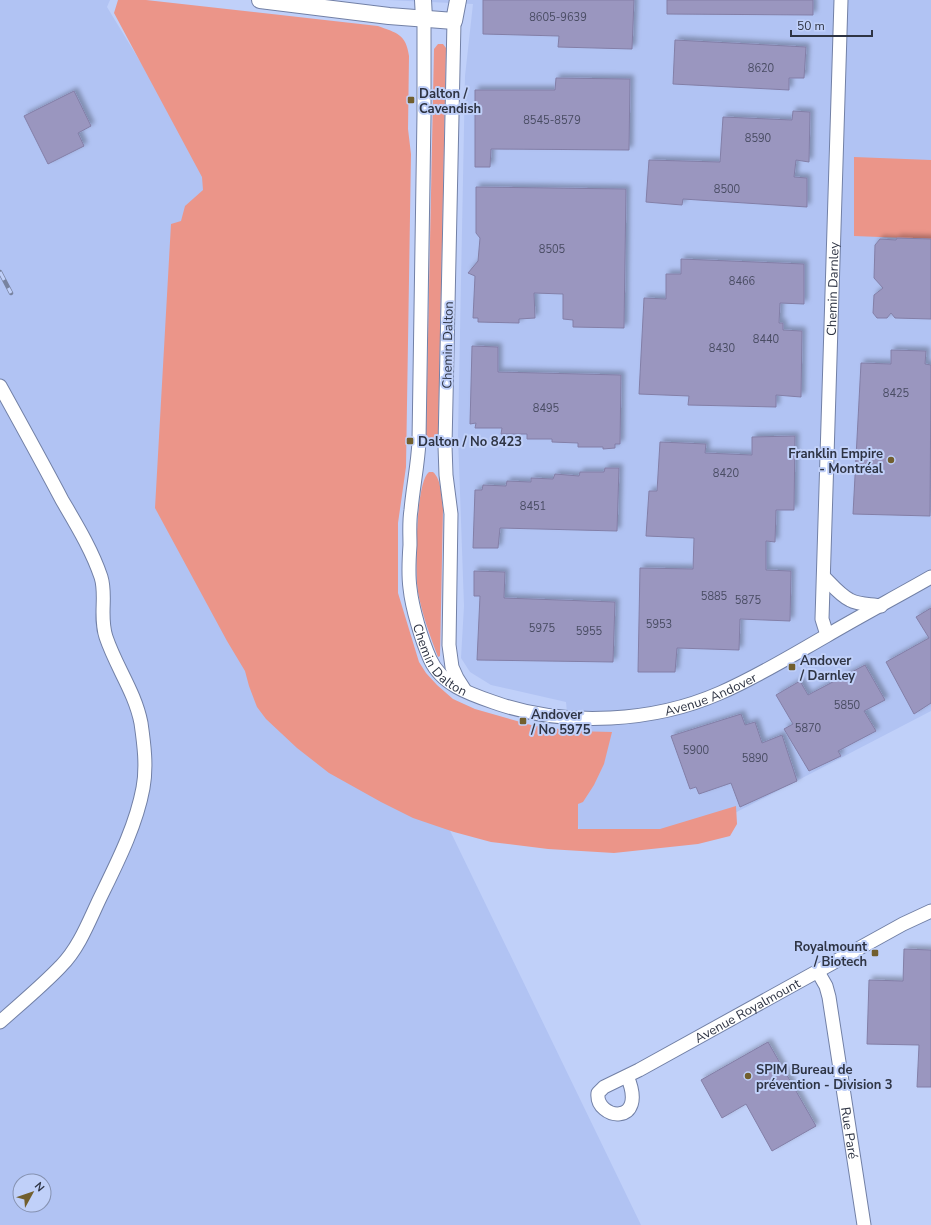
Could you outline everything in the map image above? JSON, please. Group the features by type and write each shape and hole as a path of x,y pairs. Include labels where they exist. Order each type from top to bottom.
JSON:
{"main road":[{"path":"260,0 389,16 454,21"},
{"name":"Chemin Dalton","path":"423,0 424,18"},
{"name":"Chemin Dalton","path":"454,21 458,0"}],"street":[{"name":"Chemin Darnley","path":"827,635 822,619 841,0"},
{"name":"Chemin Dalton","path":"424,18 419,441 418,466 410,512 409,577 412,602 430,660 442,677 467,692"},
{"name":"Chemin Dalton","path":"454,21 445,441 446,475 451,514 450,661 454,672 467,692"},
{"path":"0,386 81,534 101,576 103,588 102,616 104,631 130,687 140,722 145,767 144,785 132,828 88,923 75,947 62,965 0,1022"},
{"path":"824,577 851,600 881,606"},
{"name":"Avenue Andover","path":"467,692 522,710 558,716 608,718 648,714 674,708 720,693 770,668 931,577"},
{"name":"Avenue Royalmount","path":"628,1076 903,924 931,911"},
{"name":"Rue Paré","path":"818,972 826,986 829,997 864,1225"}],"shaded area":[{"path":"0,0 110,0 107,7 208,173 441,812 641,1225 0,1225"},
{"path":"118,0 146,0 378,26 400,35 406,43 409,56 408,129 411,154 406,467 398,523 398,593 419,662 426,673 437,685 453,699 475,709 531,725 573,731 612,732 604,764 594,785 583,802 578,804 578,829 660,829 736,806 737,824 730,836 698,844 614,853 548,849 491,842 454,832 413,818 329,773 297,748 266,719 257,707 245,671 227,641 155,508 171,224 181,221 185,206 203,190 202,177 114,13"},
{"path":"386,0 931,0 931,711 681,841 580,845 566,702 491,685 470,672 461,658 464,606 458,436 465,76 473,4"},
{"path":"438,44 443,44 446,48 438,434 435,440 430,440 426,435 434,49"},
{"path":"854,157 931,160 931,239 854,236"},
{"path":"429,472 433,472 438,479 441,489 443,508 440,656 438,657 424,617 417,582 416,549 419,510 424,479"}],"building":[{"path":"483,0 634,0 632,49 558,47 559,36 483,34"},
{"path":"667,0 813,0 813,15 667,14"},
{"path":"675,40 806,47 804,78 789,78 789,90 673,84"},
{"path":"556,78 630,79 629,150 491,149 490,167 475,167 475,90 555,90"},
{"path":"74,91 91,126 78,133 84,146 48,164 24,116"},
{"path":"793,111 810,112 809,162 796,160 794,177 807,178 807,207 683,199 682,205 646,202 649,160 720,162 723,117 792,120"},
{"path":"476,187 626,189 624,328 573,327 573,320 563,319 563,294 534,293 535,318 519,319 519,323 478,322 478,318 473,318 475,276 468,273 478,261 480,238 476,233"},
{"path":"897,238 931,239 931,319 895,318 891,313 887,318 877,318 873,313 874,295 883,288 874,278 875,245 880,239 896,240"},
{"path":"681,259 804,264 804,304 780,303 779,323 783,323 783,330 802,331 801,397 776,395 776,407 688,405 689,396 639,394 644,298 666,299 666,274 681,274"},
{"path":"472,346 498,347 498,372 621,375 620,444 615,444 615,448 603,449 603,447 578,447 578,443 552,442 552,439 527,439 527,434 501,434 502,428 475,428 476,423 470,424"},
{"path":"891,350 926,351 925,364 931,365 930,516 853,514 861,363 891,364"},
{"path":"795,436 794,510 776,510 775,542 766,541 766,570 791,571 790,621 740,619 739,650 677,648 675,672 638,672 640,568 693,569 694,538 646,536 649,491 657,491 660,442 706,444 705,453 752,455 752,437"},
{"path":"605,468 619,468 617,531 500,528 498,548 473,548 475,490 482,490 483,485 506,486 507,481 531,482 531,478 553,479 555,474 579,476 580,472 604,472"},
{"path":"474,571 505,572 504,598 615,602 613,662 477,660 480,596 474,596"},
{"path":"931,608 931,703 914,714 886,662 929,638 916,617"},
{"path":"865,665 885,700 864,711 876,731 838,751 841,756 809,771 784,729 793,724 776,695 800,681 808,695"},
{"path":"741,714 745,725 755,722 762,743 782,735 797,781 740,807 731,783 699,794 696,787 690,789 671,736"},
{"path":"904,949 931,950 931,1087 917,1087 919,1045 867,1044 869,980 903,981"},
{"path":"768,1042 816,1126 772,1151 746,1104 722,1118 701,1080"}],"railway":[{"path":"0,272 11,293"}],"place":[{"name":"Dalton / Cavendish","path":"411,100"},
{"name":"Dalton / No 8423","path":"410,441"},
{"name":"Franklin Empire - Montréal","path":"891,460"},
{"name":"Andover / Darnley","path":"792,667"},
{"name":"Andover / No 5975","path":"523,721"},
{"name":"Royalmount / Biotech","path":"875,953"},
{"name":"SPIM Bureau de prévention - Division 3","path":"748,1076"}]}
